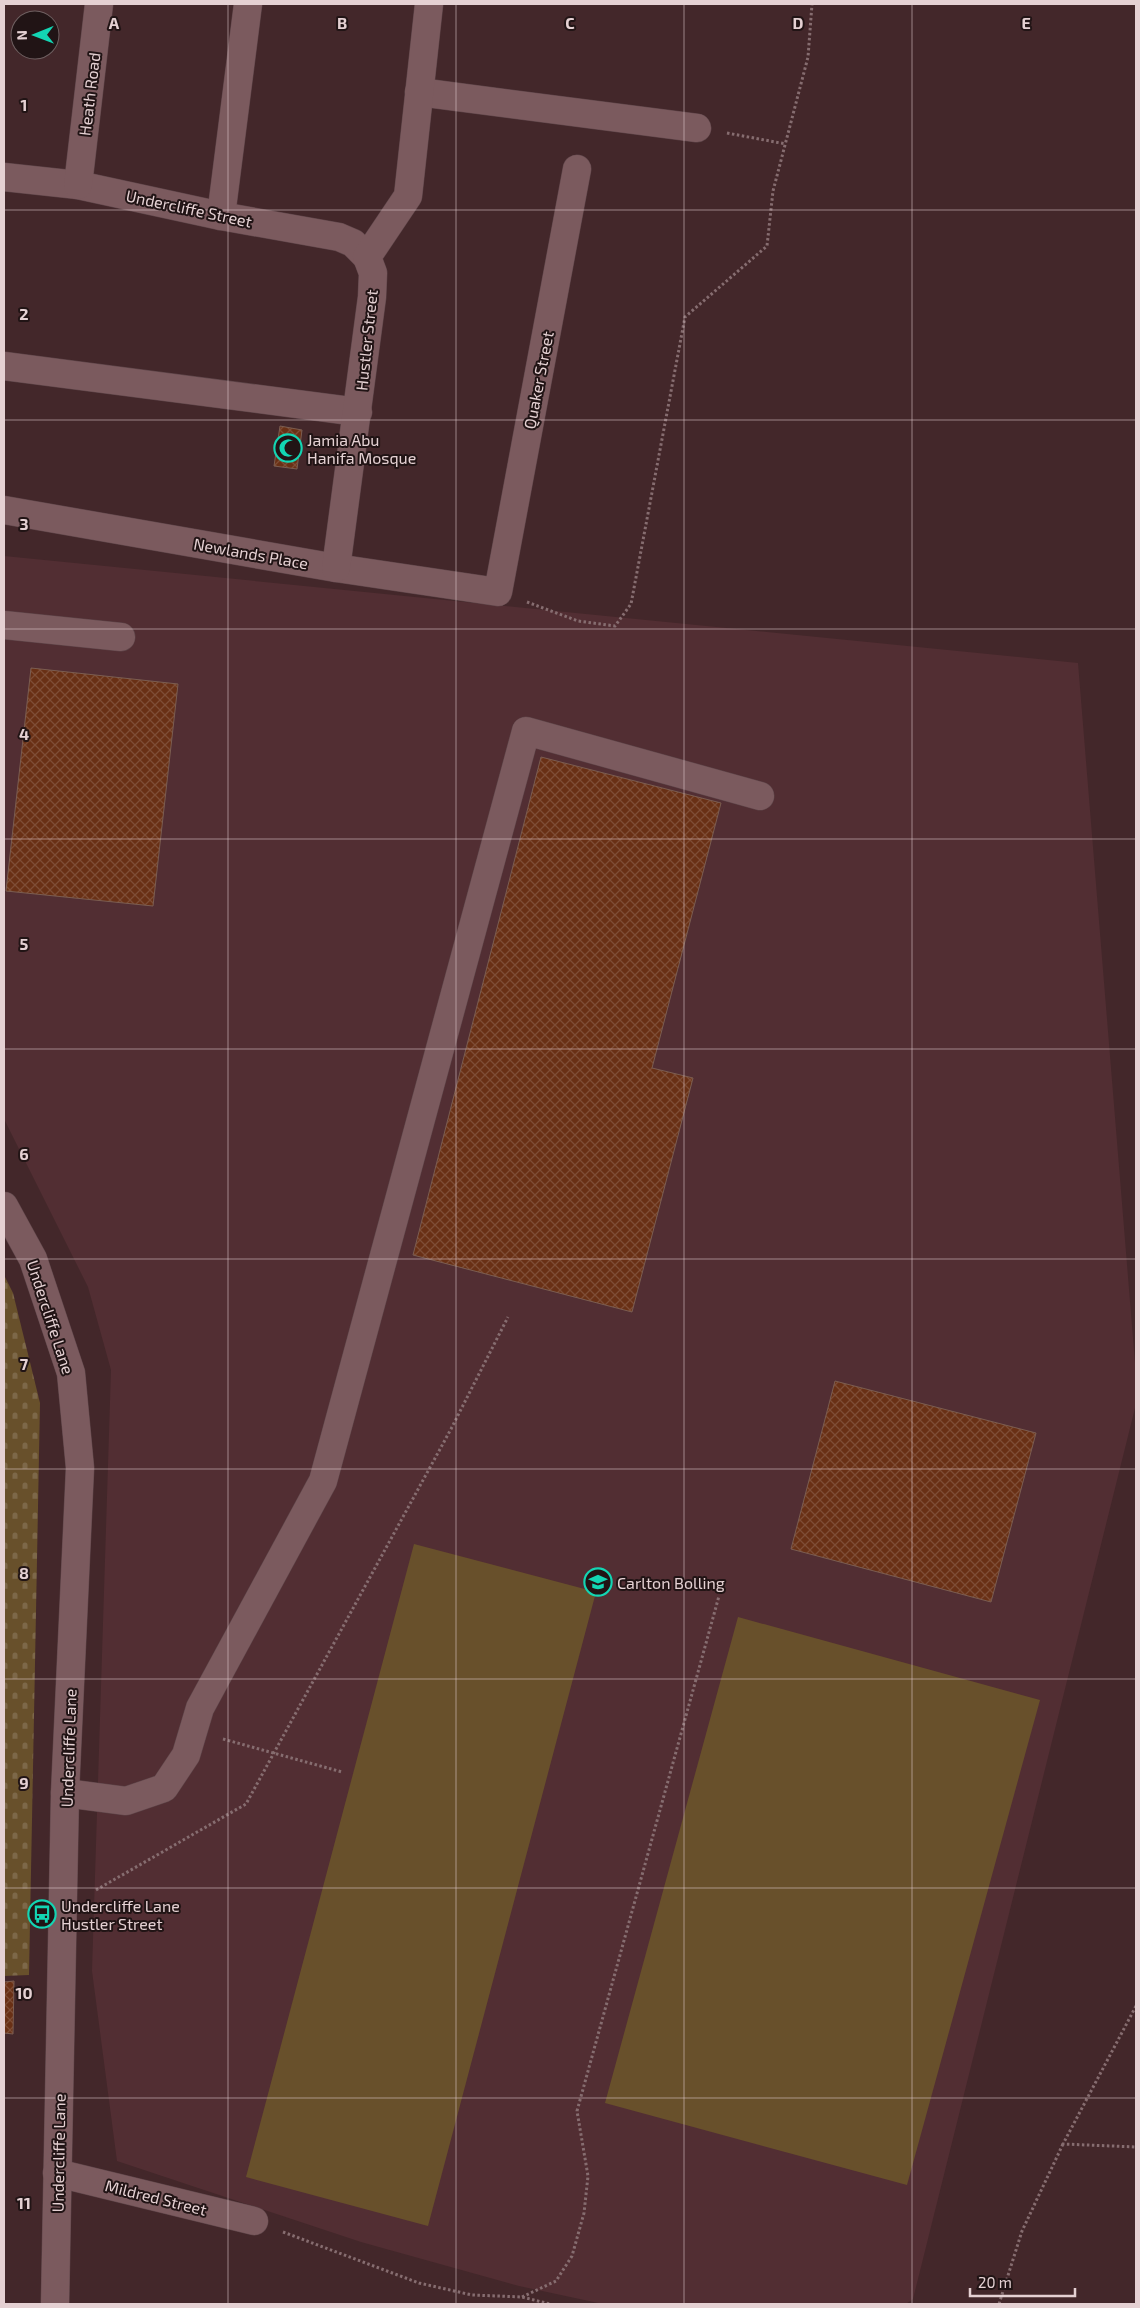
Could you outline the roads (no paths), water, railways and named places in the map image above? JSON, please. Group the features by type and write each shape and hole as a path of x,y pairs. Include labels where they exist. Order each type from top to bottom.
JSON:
{"street":[{"name":"Heath Road","path":"78,185 99,4"},
{"path":"222,216 248,4"},
{"path":"367,257 408,196 429,4"},
{"path":"419,92 697,128"},
{"name":"Quaker Street","path":"498,592 577,169"},
{"name":"Undercliffe Street","path":"4,177 78,185 222,216 339,237 353,243 367,257"},
{"name":"Hustler Street","path":"336,568 358,412 372,289 373,273 367,257"},
{"path":"4,366 358,412"},
{"name":"Newlands Place","path":"4,510 336,568 498,592"},
{"path":"4,625 121,637"},
{"path":"65,1793 126,1801 164,1788 186,1755 200,1708 322,1481 526,731 760,796"},
{"name":"Undercliffe Lane","path":"4,1206 33,1259 71,1373 80,1468 65,1793 55,2304"},
{"name":"Mildred Street","path":"57,2173 254,2221"}],"place":[{"name":"Jamia Abu Hanifa Mosque","path":"288,448"},
{"name":"Carlton Bolling","path":"598,1582"},
{"name":"Undercliffe Lane Hustler Street","path":"42,1914"}]}
